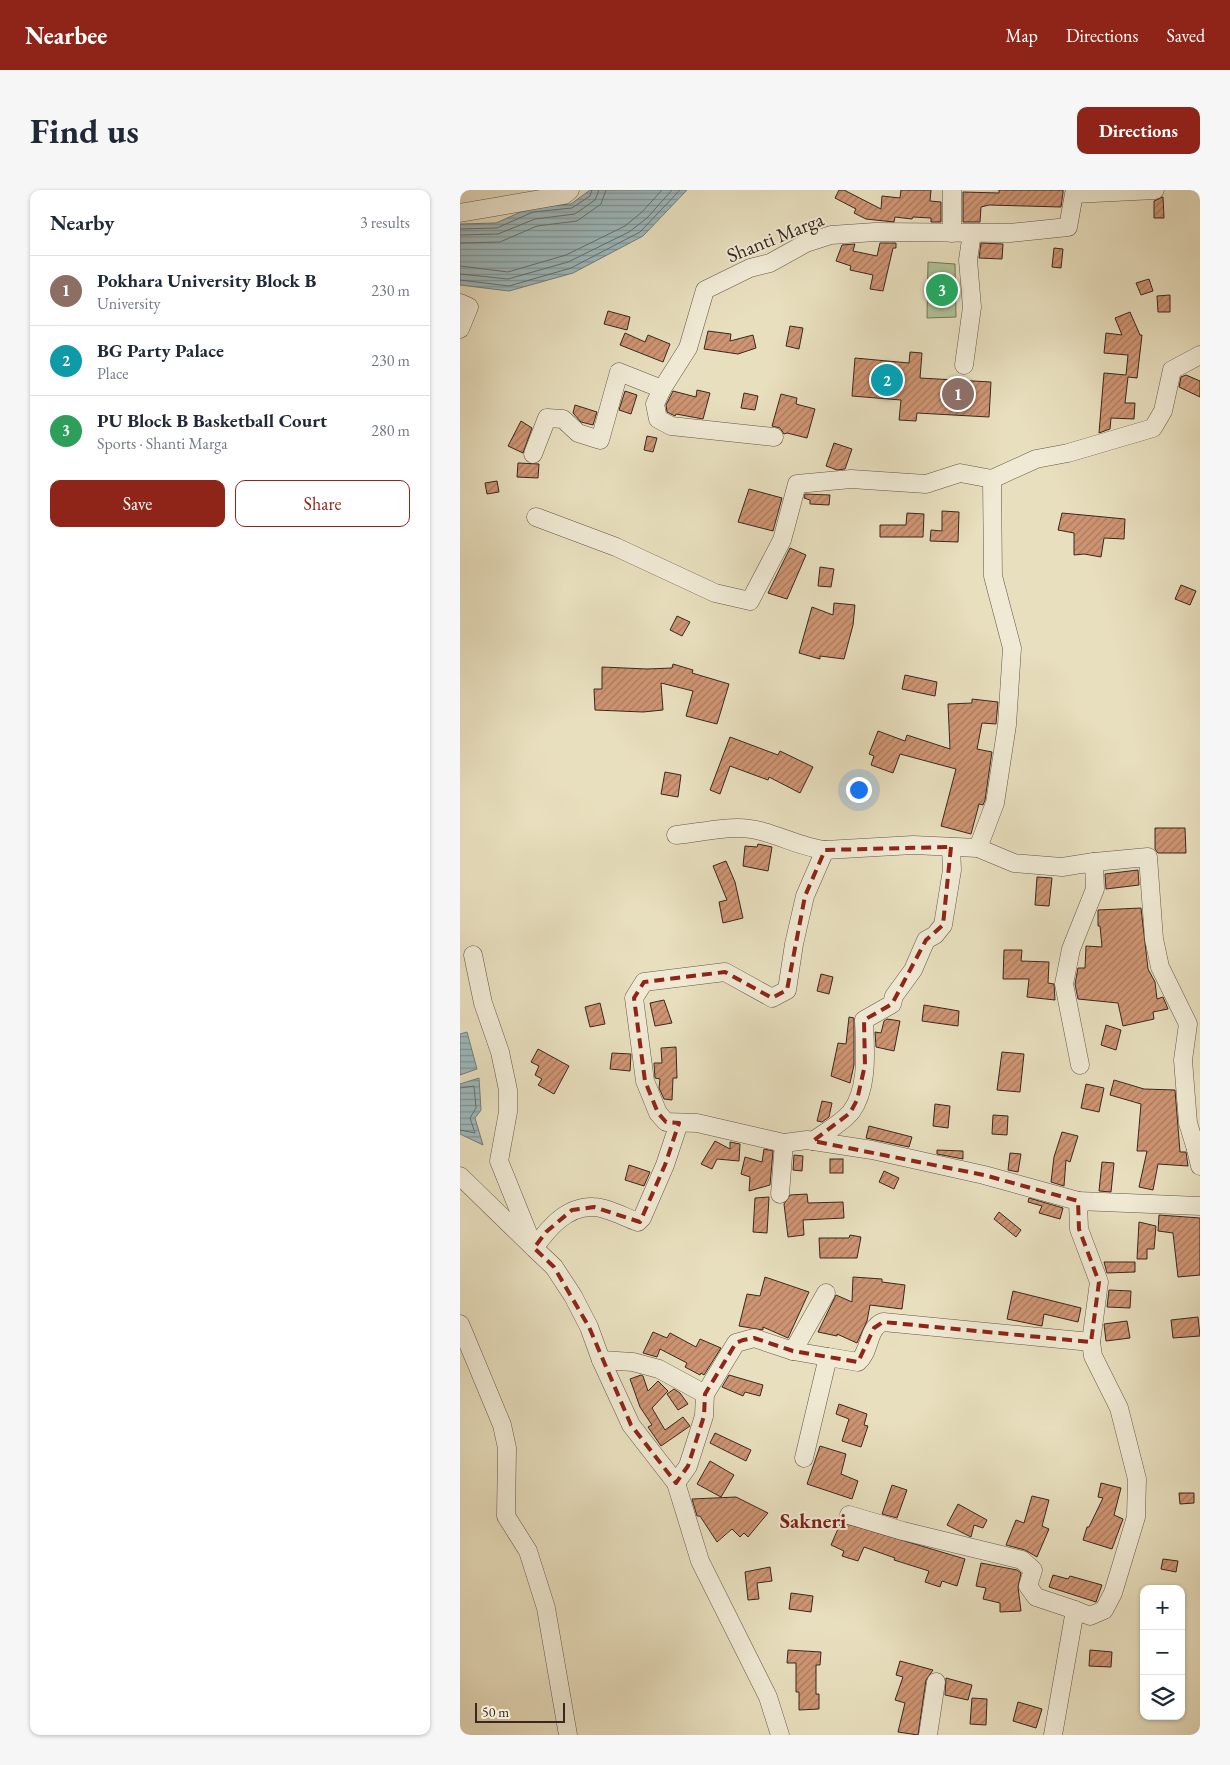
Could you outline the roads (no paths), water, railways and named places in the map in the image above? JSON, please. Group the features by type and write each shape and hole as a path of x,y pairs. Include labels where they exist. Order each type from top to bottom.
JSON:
{"street":[{"path":"460,213 564,195 570,190"},
{"path":"952,190 952,233"},
{"name":"Shanti Marga","path":"662,389 688,348 704,290 750,268 770,263 806,243 831,234 875,232 1010,233 1068,227 1074,194 1154,190"},
{"path":"964,365 972,307 968,260 972,233"},
{"path":"460,303 470,307 460,329"},
{"path":"536,517 616,547 715,593 750,601 782,540 797,484 850,480 926,484 960,473 992,479 1036,459 1068,453 1153,428 1163,411 1172,370 1200,355"},
{"path":"533,454 547,418 563,419 578,433 600,440 619,372 662,389 655,404 658,419 671,426 774,437"},
{"path":"978,848 995,803 1007,725 1012,648 993,576 992,479"},
{"path":"676,835 739,828 768,834 809,848 825,850 913,845 978,848 1014,863 1062,867 1148,857 1154,939 1160,967 1188,1024 1183,1060 1188,1123 1199,1153"},
{"path":"813,1141 850,1113 857,1100 865,1065 864,1020 892,1004 894,996 913,970 926,940 935,934 942,925 952,870 951,847"},
{"path":"825,850 805,896 794,944 787,990 772,998 725,972 644,982 634,998 645,1081 658,1113 666,1122 697,1123 784,1143 813,1141 872,1150 984,1175 1078,1202 1200,1206"},
{"path":"1080,1065 1064,984 1071,950 1095,889 1094,862"},
{"path":"473,956 483,1003 500,1052 508,1090 508,1112 499,1161 534,1248"},
{"path":"534,1248 546,1232 572,1210 594,1207 638,1222 642,1218 665,1165 679,1122"},
{"path":"780,1194 784,1143"},
{"path":"460,1176 554,1267 573,1296 589,1327 601,1360 631,1425 676,1483 700,1561 768,1697 780,1735"},
{"path":"849,1515 903,1531 1022,1560 1033,1570 1028,1586 1036,1597 1090,1616 1104,1610 1113,1593 1136,1517 1136,1479 1119,1408 1094,1356 1091,1342 1099,1282 1079,1229 1078,1202"},
{"path":"794,1350 826,1294"},
{"path":"676,1483 688,1466 699,1433 704,1416 705,1394 736,1343 754,1338 794,1350 858,1362 865,1353 874,1328 883,1322 1091,1342"},
{"path":"460,1324 502,1425 507,1448 506,1516 528,1551 546,1608 568,1735"},
{"path":"804,1458 828,1357"},
{"path":"601,1360 633,1362 660,1369 705,1394"},
{"path":"1053,1735 1075,1610"},
{"path":"928,1735 936,1682"}],"water":[{"path":"590,190 687,190 643,236 573,273 509,291 460,285 460,224 496,223 532,207 571,204"},
{"path":"467,1032 477,1069 460,1075 460,1034"},
{"path":"479,1078 481,1110 475,1118 483,1145 460,1134 460,1084"}],"place":[{"name":"PU Block B Basketball Court","path":"942,290"},
{"name":"BG Party Palace","path":"887,380"},
{"name":"Pokhara University Block B","path":"958,394"}],"district":[{"name":"Sakneri","path":"813,1520"}]}
